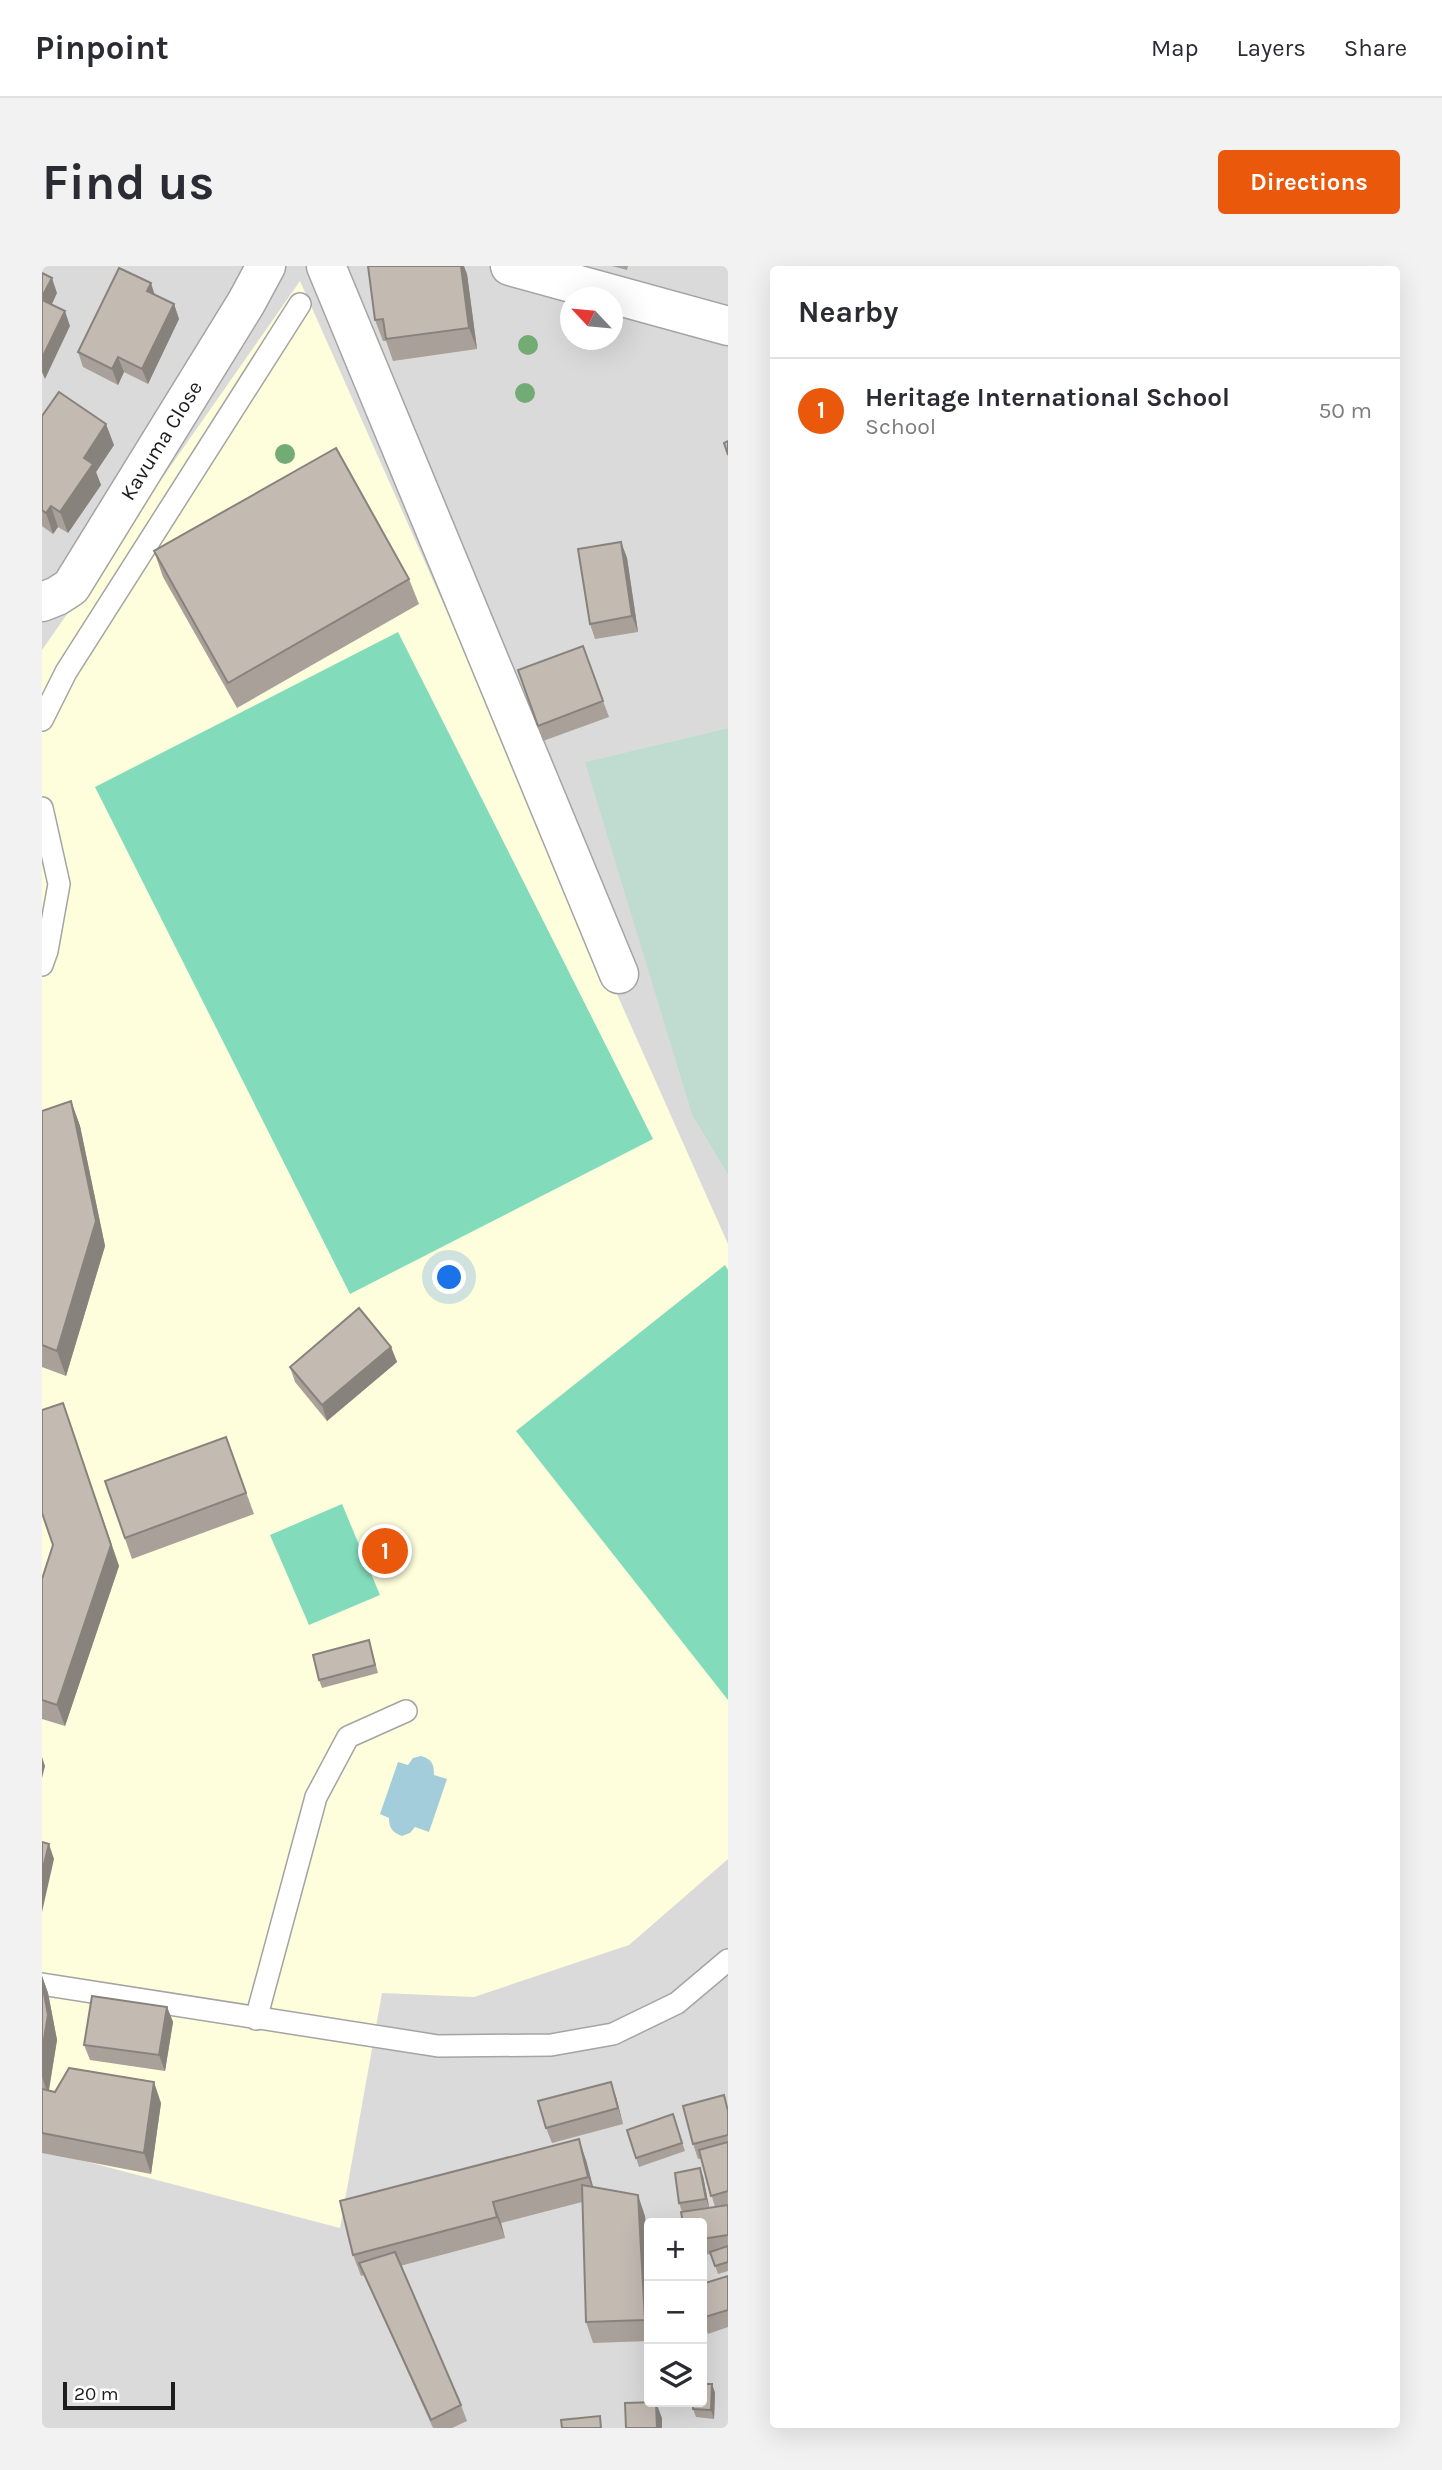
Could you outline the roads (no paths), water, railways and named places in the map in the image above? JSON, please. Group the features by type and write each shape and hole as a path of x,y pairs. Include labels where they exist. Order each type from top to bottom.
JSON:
{"street":[{"name":"Kavuma Close","path":"42,602 71,587 246,303 266,266"},
{"path":"326,266 619,974"},
{"path":"510,266 728,326"}],"lane":[{"path":"42,720 66,672 300,304"},
{"path":"42,808 59,884 42,965"},
{"path":"256,2019 316,1797 348,1737 406,1711"},
{"path":"42,1983 438,2046 551,2045 613,2034 677,2003 728,1960"}],"water":[{"path":"421,1756 432,1763 434,1775 447,1779 429,1832 415,1827 402,1836 392,1829 389,1818 380,1814 398,1762 408,1765 413,1758"}],"place":[{"name":"Heritage International School","path":"385,1551"}]}
